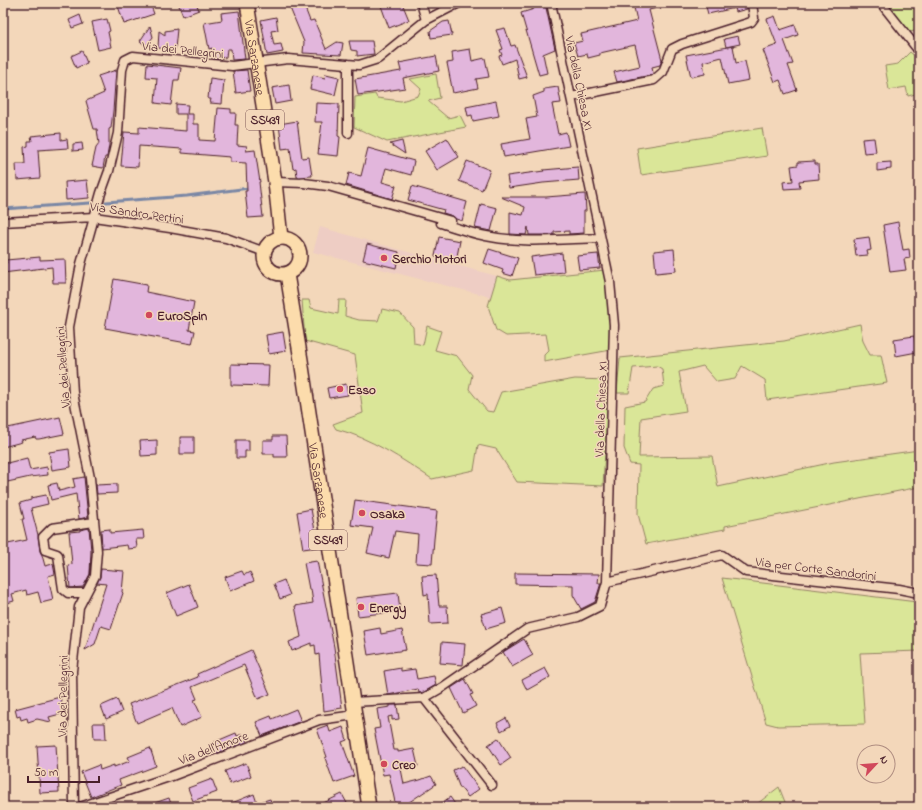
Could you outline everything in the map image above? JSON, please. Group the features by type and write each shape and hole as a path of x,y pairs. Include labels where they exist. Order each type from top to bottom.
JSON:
{"main road":[{"name":"Via Sarzanese","path":"247,3 275,182 281,238"},
{"path":"281,238 287,238 292,241 300,250 300,262 297,267 286,274 280,274 270,269 264,258 270,242 281,238"},
{"name":"Via Sarzanese","path":"286,274 301,360 369,807"}],"street":[{"path":"421,3 426,20"},
{"path":"257,63 288,59 359,65 378,59 426,20 459,3"},
{"name":"Via della Chiesa XI","path":"551,3 610,282 614,325 607,582"},
{"path":"571,97 654,80 663,72 672,49 682,44 752,22 754,18 752,3"},
{"path":"881,3 919,51"},
{"name":"Via dei Pellegrini","path":"74,807 72,671 79,607 95,576 96,551 90,478 73,393 69,327 81,264 101,193 109,171 118,133 122,70 127,58 133,56 232,66 257,63"},
{"path":"348,64 348,133"},
{"path":"275,182 328,186 451,220"},
{"name":"Via Sandro Pertini","path":"3,222 94,217 226,238 265,252"},
{"path":"438,222 486,236 513,240 600,238"},
{"path":"86,593 68,593 63,589 58,555 45,550 43,537 52,528 94,522"},
{"name":"Via per Corte Sandorini","path":"607,582 722,555 746,572 899,589 919,593"},
{"path":"354,709 424,698 443,687 527,629 578,617 600,606 607,582"},
{"path":"424,698 492,786"},
{"name":"Via dell'Amore","path":"80,807 172,776 319,720 354,709"}],"shaded area":[{"path":"320,227 497,276 491,297 313,252"}],"green space":[{"path":"887,3 919,3 919,30 910,32"},
{"path":"910,52 919,60 919,93 908,96 906,87 889,90 885,66 898,64"},
{"path":"436,74 440,98 428,101 448,118 460,115 466,127 387,142 354,127 355,97 375,94 377,98 401,101 418,96 421,89 410,79"},
{"path":"762,128 767,156 641,175 637,148"},
{"path":"605,270 612,324 611,350 544,362 544,355 549,350 546,334 506,336 496,330 488,306 497,276 510,280"},
{"path":"302,300 309,300 311,308 338,314 339,300 346,300 345,316 359,320 378,321 382,309 400,313 413,327 414,343 423,345 427,326 441,331 435,350 457,356 472,375 469,389 487,411 493,412 501,392 575,379 609,380 603,486 517,482 496,449 478,445 474,470 432,479 398,457 374,444 336,429 333,424 363,413 355,355 305,341"},
{"path":"860,324 863,341 870,355 881,355 887,383 767,400 765,380 742,366 735,379 717,382 703,366 679,372 686,411 641,418 639,457 712,456 718,487 834,462 919,450 919,487 725,526 725,529 646,544 638,514 639,465 630,464 624,448 625,406 645,402 653,389 664,386 662,369 657,366 633,368 629,393 617,393 620,358 784,341"},
{"path":"722,578 917,602 919,603 919,651 860,653 865,724 778,726 766,723"},
{"path":"779,787 787,807 753,807"}],"building":[{"path":"128,3 150,3 154,14 124,24 118,6"},
{"path":"178,3 196,3 199,10 183,16"},
{"path":"303,3 310,21 314,20 326,49 337,42 343,43 341,55 303,53 304,42 290,8"},
{"path":"380,3 402,3 409,20 389,28"},
{"path":"532,3 545,3 555,49 543,54 547,73 539,75 521,13 534,9"},
{"path":"633,3 665,3 665,6 649,10 662,60 660,65 652,67 653,73 651,75 617,82 614,72 640,66 635,45 600,53 600,55 588,58 587,54 578,56 574,43 583,41 581,34 637,21"},
{"path":"705,3 747,3 747,9 736,12 735,8 708,14"},
{"path":"239,11 245,59 232,60 231,49 227,49 226,57 214,59 212,48 209,49 204,23 222,20 221,13"},
{"path":"80,15 83,24 72,28 69,20"},
{"path":"775,16 780,30 795,25 798,35 784,40 793,64 788,65 797,90 785,94 780,80 775,82 763,50 777,45 767,19"},
{"path":"276,17 278,30 271,31 274,45 281,44 283,52 267,55 261,20"},
{"path":"107,19 110,31 108,32 111,47 98,50 92,22"},
{"path":"449,21 452,35 431,38 430,31 443,22"},
{"path":"150,26 153,37 146,46 140,41"},
{"path":"505,28 511,46 515,45 527,77 519,79 515,59 502,64 499,56 502,55 500,50 503,49 496,30"},
{"path":"177,29 175,49 158,48 159,31 165,35 165,31"},
{"path":"738,36 740,44 726,47 724,39"},
{"path":"349,41 372,41 374,54 357,56 357,51 351,50"},
{"path":"733,46 736,63 745,61 749,80 728,84 722,57 703,62 705,74 691,77 686,55"},
{"path":"470,49 472,61 485,58 489,77 476,79 478,88 453,93 447,63 453,62 452,52"},
{"path":"82,51 87,63 76,68 71,56"},
{"path":"436,56 439,71 403,78 405,88 358,95 355,79 401,71 399,63"},
{"path":"147,64 181,68 179,80 174,80 171,105 155,103 157,78 146,77"},
{"path":"116,70 113,111 111,128 109,129 107,157 105,157 103,168 92,166 96,148 99,144 97,129 94,129 86,101 104,93 98,76"},
{"path":"247,70 250,91 236,93 233,71"},
{"path":"326,74 339,77 335,95 310,89 313,75 325,78"},
{"path":"210,78 224,80 222,104 210,103 211,99 208,99"},
{"path":"289,85 291,101 275,104 272,88"},
{"path":"558,87 561,103 552,104 558,134 566,132 569,146 504,157 501,144 530,139 526,119 537,117 533,96 544,92 544,89"},
{"path":"496,101 499,116 473,121 472,115 468,116 466,107"},
{"path":"316,103 339,104 338,136 340,137 338,156 318,154 322,122 315,122"},
{"path":"176,104 188,105 187,114 193,114 193,124 199,124 199,140 215,141 218,108 231,109 231,113 236,113 235,125 238,125 237,145 247,146 246,151 255,150 263,217 248,218 245,191 247,191 246,163 230,162 230,157 182,153 182,149 139,146 138,167 121,166 124,132 139,133 139,127 186,131 186,114 176,114"},
{"path":"297,121 302,158 309,157 312,176 297,177 296,168 293,169 290,148 282,149 279,124"},
{"path":"61,133 61,140 67,139 68,148 38,150 40,178 17,180 16,164 25,164 24,147 28,146 28,141 32,141 31,136"},
{"path":"447,138 459,157 437,170 425,151"},
{"path":"874,138 876,152 864,153 862,139"},
{"path":"402,141 405,154 390,144"},
{"path":"82,143 83,150 73,151 73,144"},
{"path":"368,148 414,161 411,175 386,168 382,182 396,186 392,199 346,185 349,173 361,176"},
{"path":"467,161 490,170 482,190 459,181"},
{"path":"815,161 815,164 818,164 819,179 799,181 800,188 784,189 783,182 793,181 791,166 798,165 798,162"},
{"path":"891,162 891,169 877,171 877,163"},
{"path":"578,167 579,180 509,188 507,176 544,171 543,170"},
{"path":"87,180 89,198 66,200 65,182"},
{"path":"412,186 467,202 462,221 443,213 444,210 408,200"},
{"path":"585,194 586,211 584,211 584,233 569,234 569,231 554,232 554,235 529,235 528,227 526,235 510,234 510,212 523,215 525,207 501,197 546,197"},
{"path":"481,204 497,208 491,231 475,228"},
{"path":"898,222 903,250 909,249 910,258 904,259 906,270 890,272 883,225"},
{"path":"439,237 460,241 456,261 435,256"},
{"path":"869,237 871,250 867,251 868,255 856,256 854,239"},
{"path":"367,244 399,252 396,268 363,260"},
{"path":"489,249 518,258 512,276 502,273 503,270 484,263"},
{"path":"674,249 676,271 656,273 654,251"},
{"path":"562,253 564,272 534,275 531,257"},
{"path":"598,254 600,268 579,270 577,256"},
{"path":"40,257 40,260 65,259 66,283 53,283 52,267 3,273 3,263 7,263 6,260"},
{"name":"EuroSpin","path":"114,279 147,285 146,292 194,302 189,330 195,331 192,344 105,328"},
{"path":"283,332 286,351 269,354 266,335"},
{"path":"914,336 917,352 896,356 894,339"},
{"path":"231,364 269,365 268,386 231,385"},
{"path":"346,384 348,395 329,398 327,388"},
{"path":"60,417 64,434 39,439 36,439 35,437 21,440 22,442 3,447 3,429"},
{"path":"273,436 286,436 287,457 274,457 274,454 263,454 263,440 273,440"},
{"path":"180,437 194,437 194,454 180,454"},
{"path":"157,440 157,455 141,456 140,441"},
{"path":"236,440 249,440 249,451 245,451 245,458 236,458"},
{"path":"69,449 71,467 52,470 49,452"},
{"path":"27,458 30,470 47,467 48,475 3,483 3,464"},
{"path":"84,477 88,517 79,519 76,494 51,500 48,485 57,483 59,491 75,487 73,479"},
{"path":"117,484 117,493 97,494 96,485"},
{"path":"46,495 48,504 31,508 38,535 40,551 45,566 53,564 55,574 48,576 53,600 41,603 38,592 27,595 26,590 12,594 14,601 3,604 3,545 27,540 20,503 31,500 31,498"},
{"path":"355,500 437,511 432,564 416,563 418,534 395,531 389,558 367,553 373,528 351,525"},
{"path":"311,509 318,547 303,549 297,512"},
{"path":"89,528 91,551 90,574 83,587 70,588 68,565 72,564 69,532"},
{"path":"110,529 110,533 143,530 144,539 136,539 137,548 128,549 127,545 102,548 101,530"},
{"path":"317,561 334,647 342,708 324,711 319,654 316,655 315,645 311,646 311,643 292,651 289,642 301,637 295,606 313,603 304,563"},
{"path":"101,569 124,571 123,593 111,629 101,626 95,644 85,650 106,584 97,583 100,577"},
{"path":"242,571 244,575 250,572 254,581 230,591 225,577"},
{"path":"515,573 599,574 598,583 601,583 595,602 581,609 573,595 573,585 515,584"},
{"path":"436,575 439,606 447,606 448,623 430,624 428,594 424,595 422,576"},
{"path":"284,580 290,595 280,599 274,584"},
{"path":"189,584 198,607 176,616 167,593"},
{"path":"398,593 400,611 358,616 356,598"},
{"path":"502,608 506,623 486,629 481,614"},
{"path":"380,628 381,634 402,630 406,650 368,655 364,631"},
{"path":"524,639 533,655 512,667 503,652"},
{"path":"442,642 465,644 463,665 440,663"},
{"path":"251,650 270,694 258,699 244,665 192,687 197,699 194,700 202,717 180,727 172,708 137,723 129,704 198,677 197,674"},
{"path":"401,668 401,671 415,669 417,679 434,676 436,685 424,692 419,693 418,689 388,695 384,671"},
{"path":"545,668 550,677 527,690 522,680"},
{"path":"465,679 473,694 470,695 476,706 463,713 451,688"},
{"path":"60,697 64,713 49,717 51,722 37,719 28,722 27,718 21,720 20,716 17,717 15,709"},
{"path":"117,699 122,712 106,719 101,706"},
{"path":"390,705 397,705 399,719 392,720 392,716 388,717 394,750 398,750 398,752 414,749 418,766 401,769 404,784 431,776 436,784 402,807 396,807 389,774 383,775 374,729 380,728 377,709 390,707"},
{"path":"296,709 301,721 262,736 256,722 271,716 272,719"},
{"path":"506,718 510,726 501,731 497,723"},
{"path":"93,723 105,723 106,739 94,739"},
{"path":"328,725 330,732 343,727 347,740 342,742 354,776 334,783 317,729"},
{"path":"236,733 237,736 243,734 247,742 214,754 210,744"},
{"path":"498,738 511,758 501,765 488,745"},
{"path":"56,745 59,792 40,793 37,746"},
{"path":"150,748 156,766 119,780 121,785 91,797 81,772 99,765 100,770 114,765 114,767 130,761 128,757"},
{"path":"246,763 251,776 230,784 225,771"},
{"path":"462,766 479,789 468,797 459,786 453,770"},
{"path":"212,779 217,792 193,801 188,788"},
{"path":"254,794 257,803 270,799 273,807 222,807"},
{"path":"342,794 349,807 315,807"},
{"path":"450,797 457,807 436,807"},
{"path":"169,798 172,807 146,806"}],"waterway":[{"path":"106,202 187,196 249,188"},
{"path":"3,209 90,203"}],"place":[{"name":"Serchio Motori","path":"384,258"},
{"name":"EuroSpin","path":"149,315"},
{"name":"Esso","path":"340,389"},
{"name":"Osaka","path":"362,513"},
{"name":"Energy","path":"361,607"},
{"name":"Creo","path":"384,764"}]}
